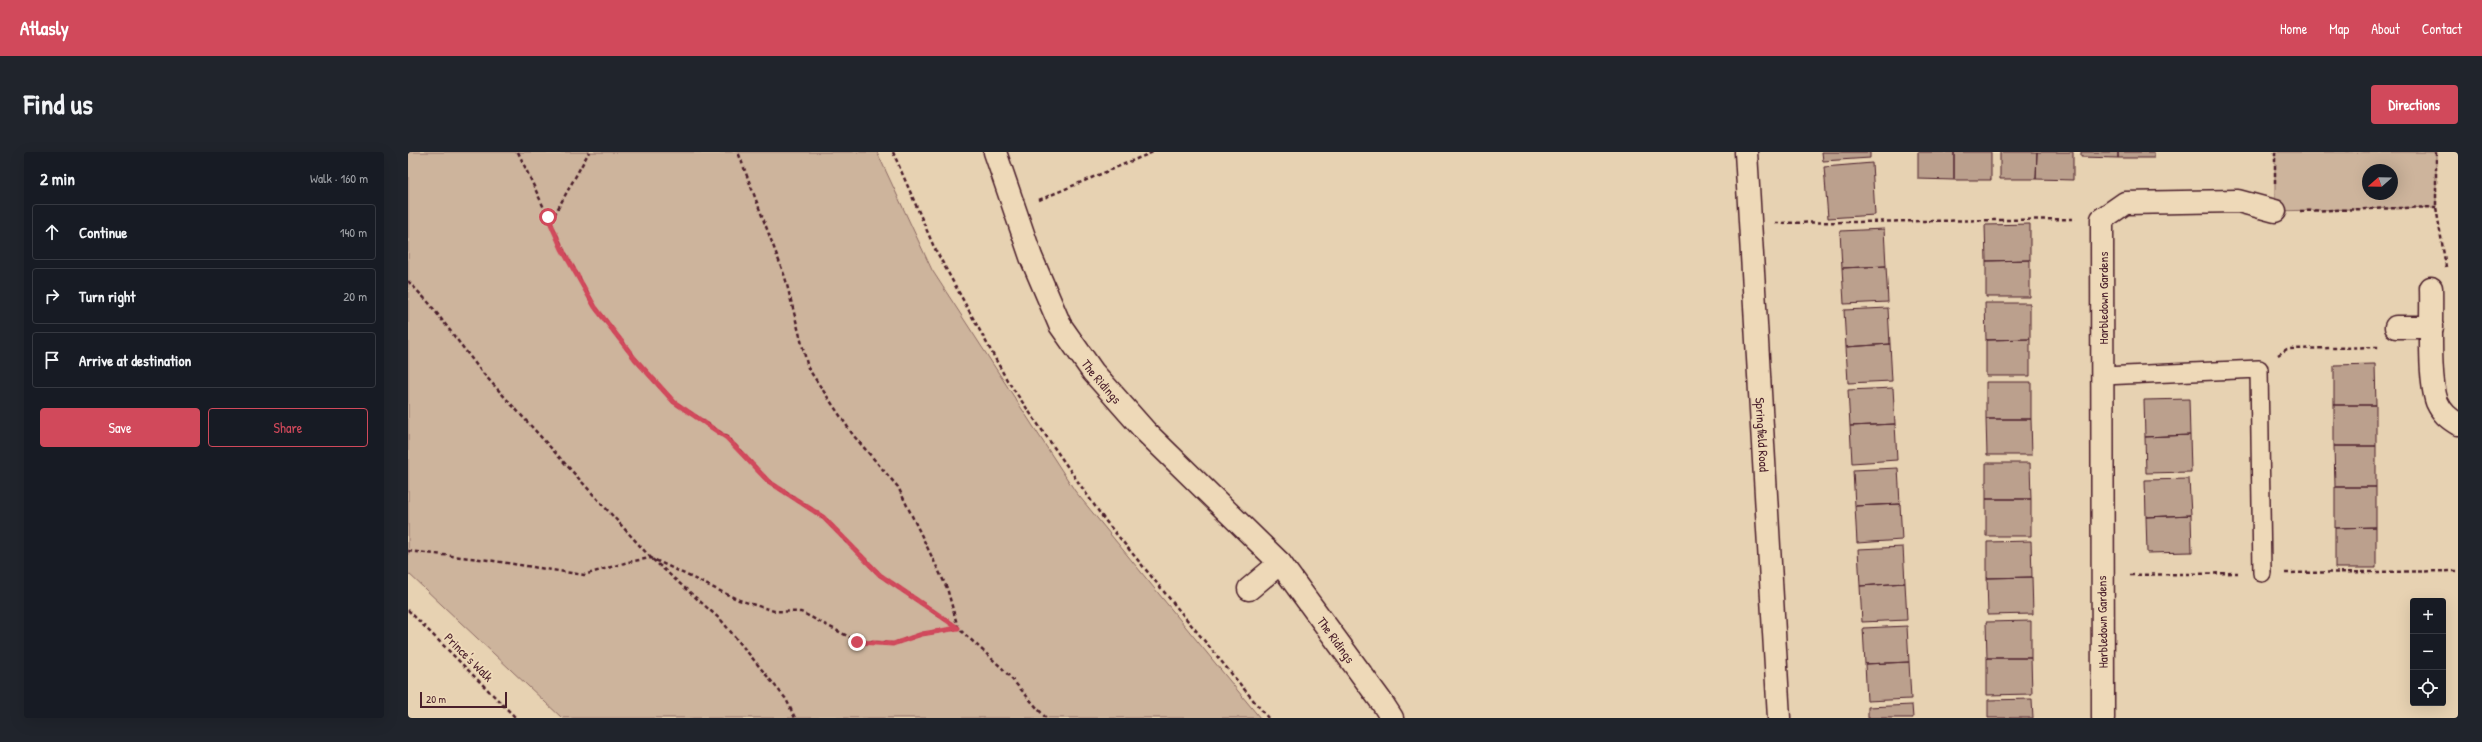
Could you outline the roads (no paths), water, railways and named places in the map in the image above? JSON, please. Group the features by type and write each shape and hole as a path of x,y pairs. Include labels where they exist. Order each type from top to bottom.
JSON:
{"street":[{"name":"The Ridings","path":"995,152 1030,257 1060,325 1093,372 1146,432 1280,563 1382,701 1392,718"},
{"name":"Springfield Road","path":"1746,152 1778,718"},
{"name":"Harbledown Gardens","path":"2103,718 2101,575 2103,376 2102,219 2125,203 2238,201 2275,211"},
{"path":"2431,288 2434,378 2437,402 2446,417 2458,424"},
{"path":"2396,327 2432,327"},
{"path":"1249,589 1280,563"}],"lane":[{"path":"2103,376 2259,369 2262,573"}]}
